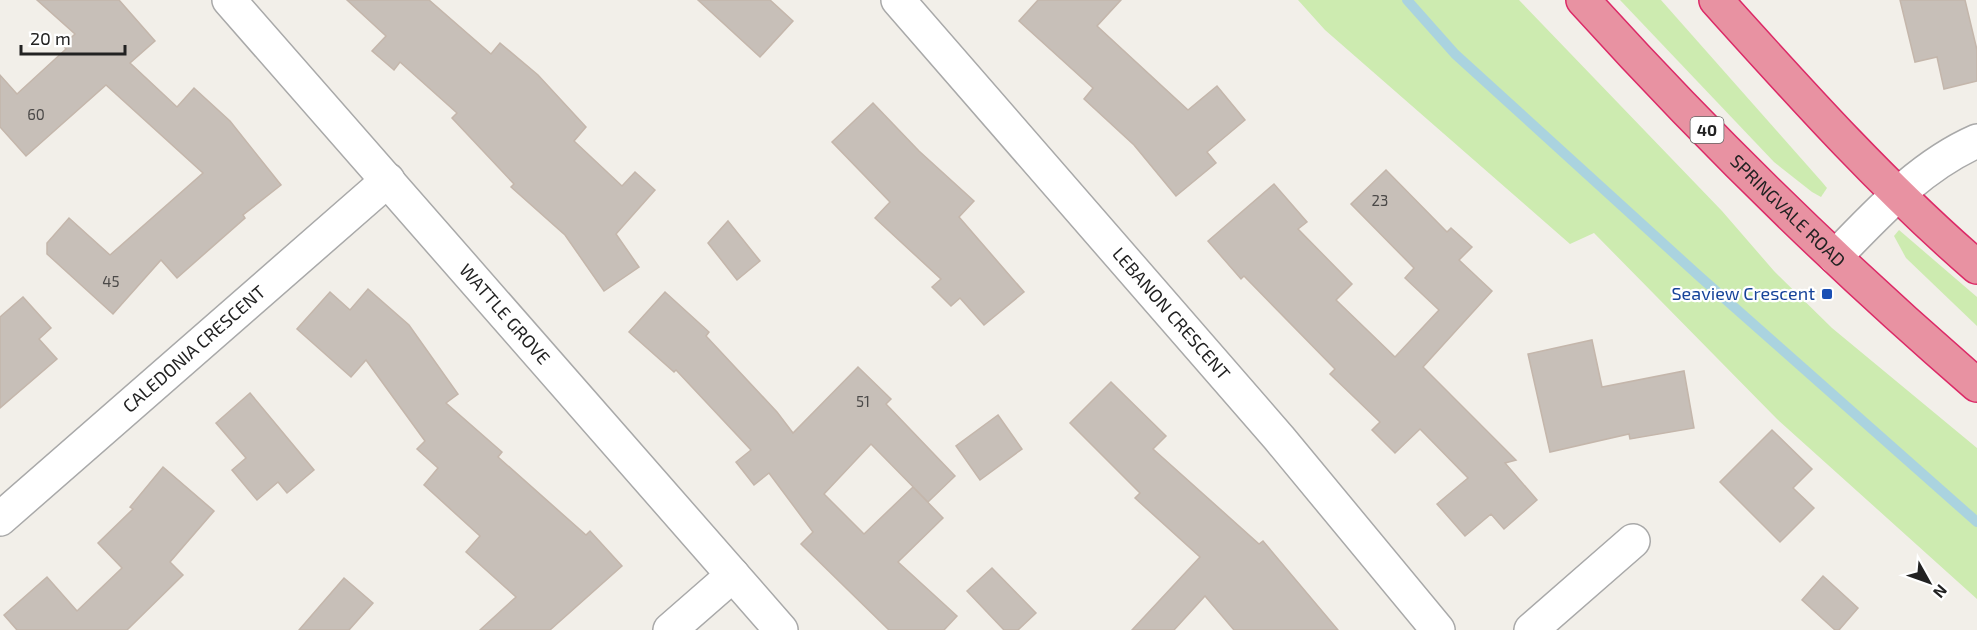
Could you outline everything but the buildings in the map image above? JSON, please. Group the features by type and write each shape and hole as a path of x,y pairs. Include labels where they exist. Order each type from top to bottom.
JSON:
{"highway":[{"name":"SPRINGVALE ROAD","path":"1583,0 1709,133 1835,257 1977,385"},
{"path":"1716,0 1897,194 1977,267"}],"street":[{"name":"WATTLE GROVE","path":"229,0 781,630"},
{"name":"LEBANON CRESCENT","path":"898,0 1279,438 1438,630"},
{"path":"1835,257 1897,194 1939,162 1977,141"},
{"name":"CALEDONIA CRESCENT","path":"0,519 388,180"},
{"path":"1531,630 1633,542"},
{"path":"670,630 733,575"}],"green space":[{"path":"1298,0 1519,0 1722,211 1774,271 1832,328 1977,448 1977,599 1777,419 1594,233 1570,244 1325,30"},
{"path":"1620,0 1661,0 1827,188 1821,197 1774,162"},
{"path":"1899,230 1977,297 1977,326 1906,258 1894,236"}],"waterway":[{"path":"1407,0 1455,54 1699,276 1977,522"}],"place":[{"name":"Seaview Crescent","path":"1827,294"}]}
